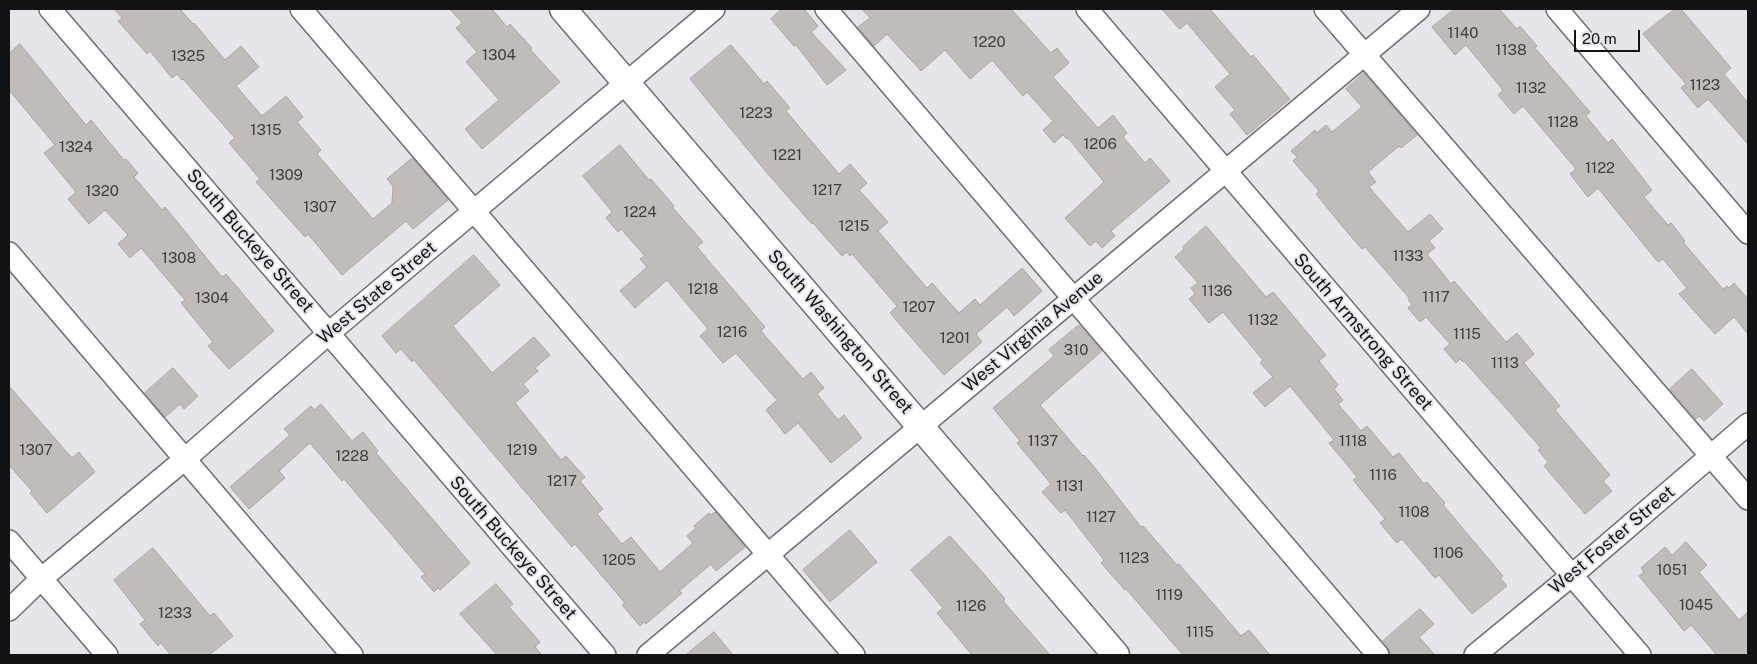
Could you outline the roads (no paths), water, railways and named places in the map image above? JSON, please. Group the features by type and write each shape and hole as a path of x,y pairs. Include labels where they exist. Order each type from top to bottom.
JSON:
{"main road":[{"name":"South Washington Street","path":"563,9 1116,655"}],"street":[{"name":"South Buckeye Street","path":"50,9 605,655"},
{"path":"301,9 854,655"},
{"name":"West State Street","path":"9,610 41,579 714,9"},
{"path":"826,9 1378,655"},
{"name":"South Armstrong Street","path":"1086,9 1640,655"},
{"path":"1325,9 1748,499"},
{"name":"West Virginia Avenue","path":"648,655 1419,9"},
{"path":"1557,9 1748,233"},
{"path":"9,253 352,655"},
{"name":"West Foster Street","path":"1475,655 1571,576 1748,424"},
{"path":"9,541 107,655"}]}
